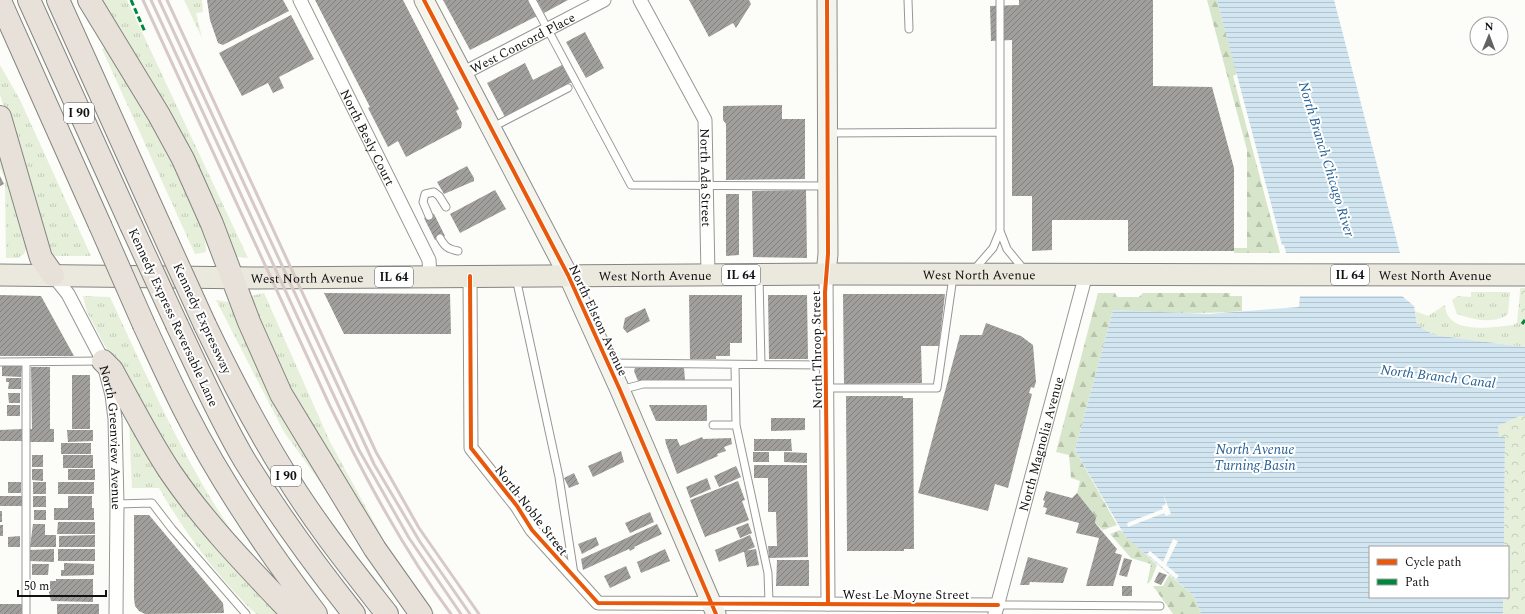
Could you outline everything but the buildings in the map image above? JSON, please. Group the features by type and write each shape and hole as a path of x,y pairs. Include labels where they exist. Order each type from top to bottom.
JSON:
{"highway":[{"name":"Kennedy Express Reversable Lane","path":"28,0 213,402 245,460 288,528 354,614"},
{"name":"Kennedy Expressway","path":"58,0 205,326 233,381 284,473 345,561 387,614"},
{"path":"89,0 159,115 179,153 212,224 268,368 281,394 375,548 421,614"},
{"name":"I 90","path":"0,1 144,325 186,414 218,471 292,583 316,614"},
{"path":"0,117 41,258 53,275"},
{"path":"103,361 112,370 145,430 176,479 216,531 254,574 290,611 296,614"}],"main road":[{"name":"North Elston Avenue","path":"424,0 568,275 620,390 714,609"},
{"name":"North Throop Street","path":"826,274 827,0"},
{"name":"West North Avenue","path":"0,275 232,277 759,274 1525,275"}],"street":[{"name":"North Besly Court","path":"300,0 429,260 430,276"},
{"name":"West Concord Place","path":"462,74 604,0"},
{"name":"North Ada Street","path":"640,0 705,120 708,275"},
{"name":"North Throop Street","path":"826,274 828,604"},
{"name":"North Magnolia Avenue","path":"997,609 1086,274"},
{"name":"North Greenview Avenue","path":"53,275 68,294 103,361 112,395 117,504 116,614"},
{"name":"North Noble Street","path":"470,276 471,448 517,506 532,530 598,603"},
{"name":"West Le Moyne Street","path":"598,603 714,609 769,603 828,604 858,609 997,609"}],"lane":[{"path":"532,0 631,185 827,186"},
{"path":"908,0 909,29"},
{"path":"1000,0 1000,231 1007,249 1028,274"},
{"path":"491,128 568,88"},
{"path":"827,133 1000,132"},
{"path":"429,216 423,202 425,194 434,192 439,196 446,207"},
{"path":"827,388 937,388 962,274 991,252 1000,231"},
{"path":"440,238 443,244 449,249 458,250"},
{"path":"759,274 761,364"},
{"path":"516,276 559,478 574,578"},
{"path":"0,362 103,361"},
{"path":"26,362 26,614"},
{"path":"608,364 826,365"},
{"path":"735,364 736,426 768,573 769,603"},
{"path":"620,390 643,384 735,384"},
{"path":"714,425 736,426"},
{"path":"117,504 152,504 246,614"},
{"name":"West Le Moyne Street","path":"997,609 1160,606"}],"green space":[{"path":"100,0 127,0 248,258 237,257 231,249"},
{"path":"184,0 202,0 203,12 196,13 202,38"},
{"path":"1207,0 1217,0 1237,74 1233,76 1280,253 1234,253 1233,248 1247,248 1247,150"},
{"path":"109,47 156,130 194,206 204,233 206,252 195,254 102,49"},
{"path":"0,65 20,100 91,256 51,256 0,95"},
{"path":"0,145 27,246 24,254 18,258 6,258 5,179 0,168"},
{"path":"1520,288 1525,288 1525,326 1520,321"},
{"path":"1471,292 1510,292 1508,314 1496,319 1483,320 1457,314 1452,300 1458,296 1471,297"},
{"path":"1520,292 1520,321 1525,326 1525,347 1434,335 1417,325 1415,311 1428,316 1445,305 1447,315 1453,321 1462,325 1483,328 1513,325 1517,323"},
{"path":"264,293 330,442 385,542 435,614 428,614 298,404 272,354 250,301 251,296"},
{"path":"1098,293 1115,293 1117,297 1139,297 1143,293 1230,293 1230,296 1242,296 1242,311 1194,313 1113,310 1075,450 1117,525 1103,530 1095,523 1096,517 1077,493 1080,481 1071,478 1069,455 1056,452"},
{"path":"83,296 110,297 168,421 201,481 237,539 211,518 120,374 87,312"},
{"path":"216,300 228,302 234,312 250,353 268,392 328,493 284,432"},
{"path":"1520,416 1525,416 1525,614 1503,614 1503,598 1509,598 1509,546 1504,546 1505,437 1499,437 1498,426"},
{"path":"129,422 241,571 239,574 280,614 256,614 242,600 215,570 191,538 159,488 132,488"},
{"path":"1120,530 1157,565 1151,580 1147,584 1151,564 1131,558 1110,534"},
{"path":"1169,575 1194,596 1201,614 1173,614 1153,586 1163,586"}],"water":[{"name":"North Avenue Turning Basin","path":"1217,0 1334,0 1400,253 1402,296 1414,306 1417,325 1434,335 1525,347 1525,416 1520,416 1498,426 1499,437 1505,437 1504,546 1369,546 1369,598 1503,598 1503,614 1201,614 1194,596 1125,536 1075,450 1113,310 1209,314 1299,307 1304,253 1286,253 1284,245 1282,245"}],"pier":[{"path":"1284,253 1402,253 1406,296 1299,296 1302,255 1286,255"},
{"path":"1163,494 1171,514 1166,516 1164,513 1128,527 1127,523 1163,509 1162,506 1166,504"},
{"path":"1173,539 1178,541 1166,565 1179,576 1176,579 1147,554 1150,551 1163,562"}],"railway":[{"path":"143,0 330,406 371,487 401,539 451,614"},
{"path":"151,0 359,450 409,538 461,614"},
{"path":"159,0 374,464 420,542 470,614"},
{"path":"167,0 376,452 419,528 479,614"}],"marked path":[{"path":"131,0 145,32"},
{"path":"1522,324 1525,320"}],"cycle path":[{"path":"424,0 568,275 620,390 716,614"},
{"path":"827,0 828,254 825,292 828,604"},
{"path":"470,276 471,448 517,506 532,530 598,603 998,605"}],"water label":[{"name":"North Branch Chicago River","path":"1327,159"},
{"name":"North Branch Canal","path":"1438,376"}]}
